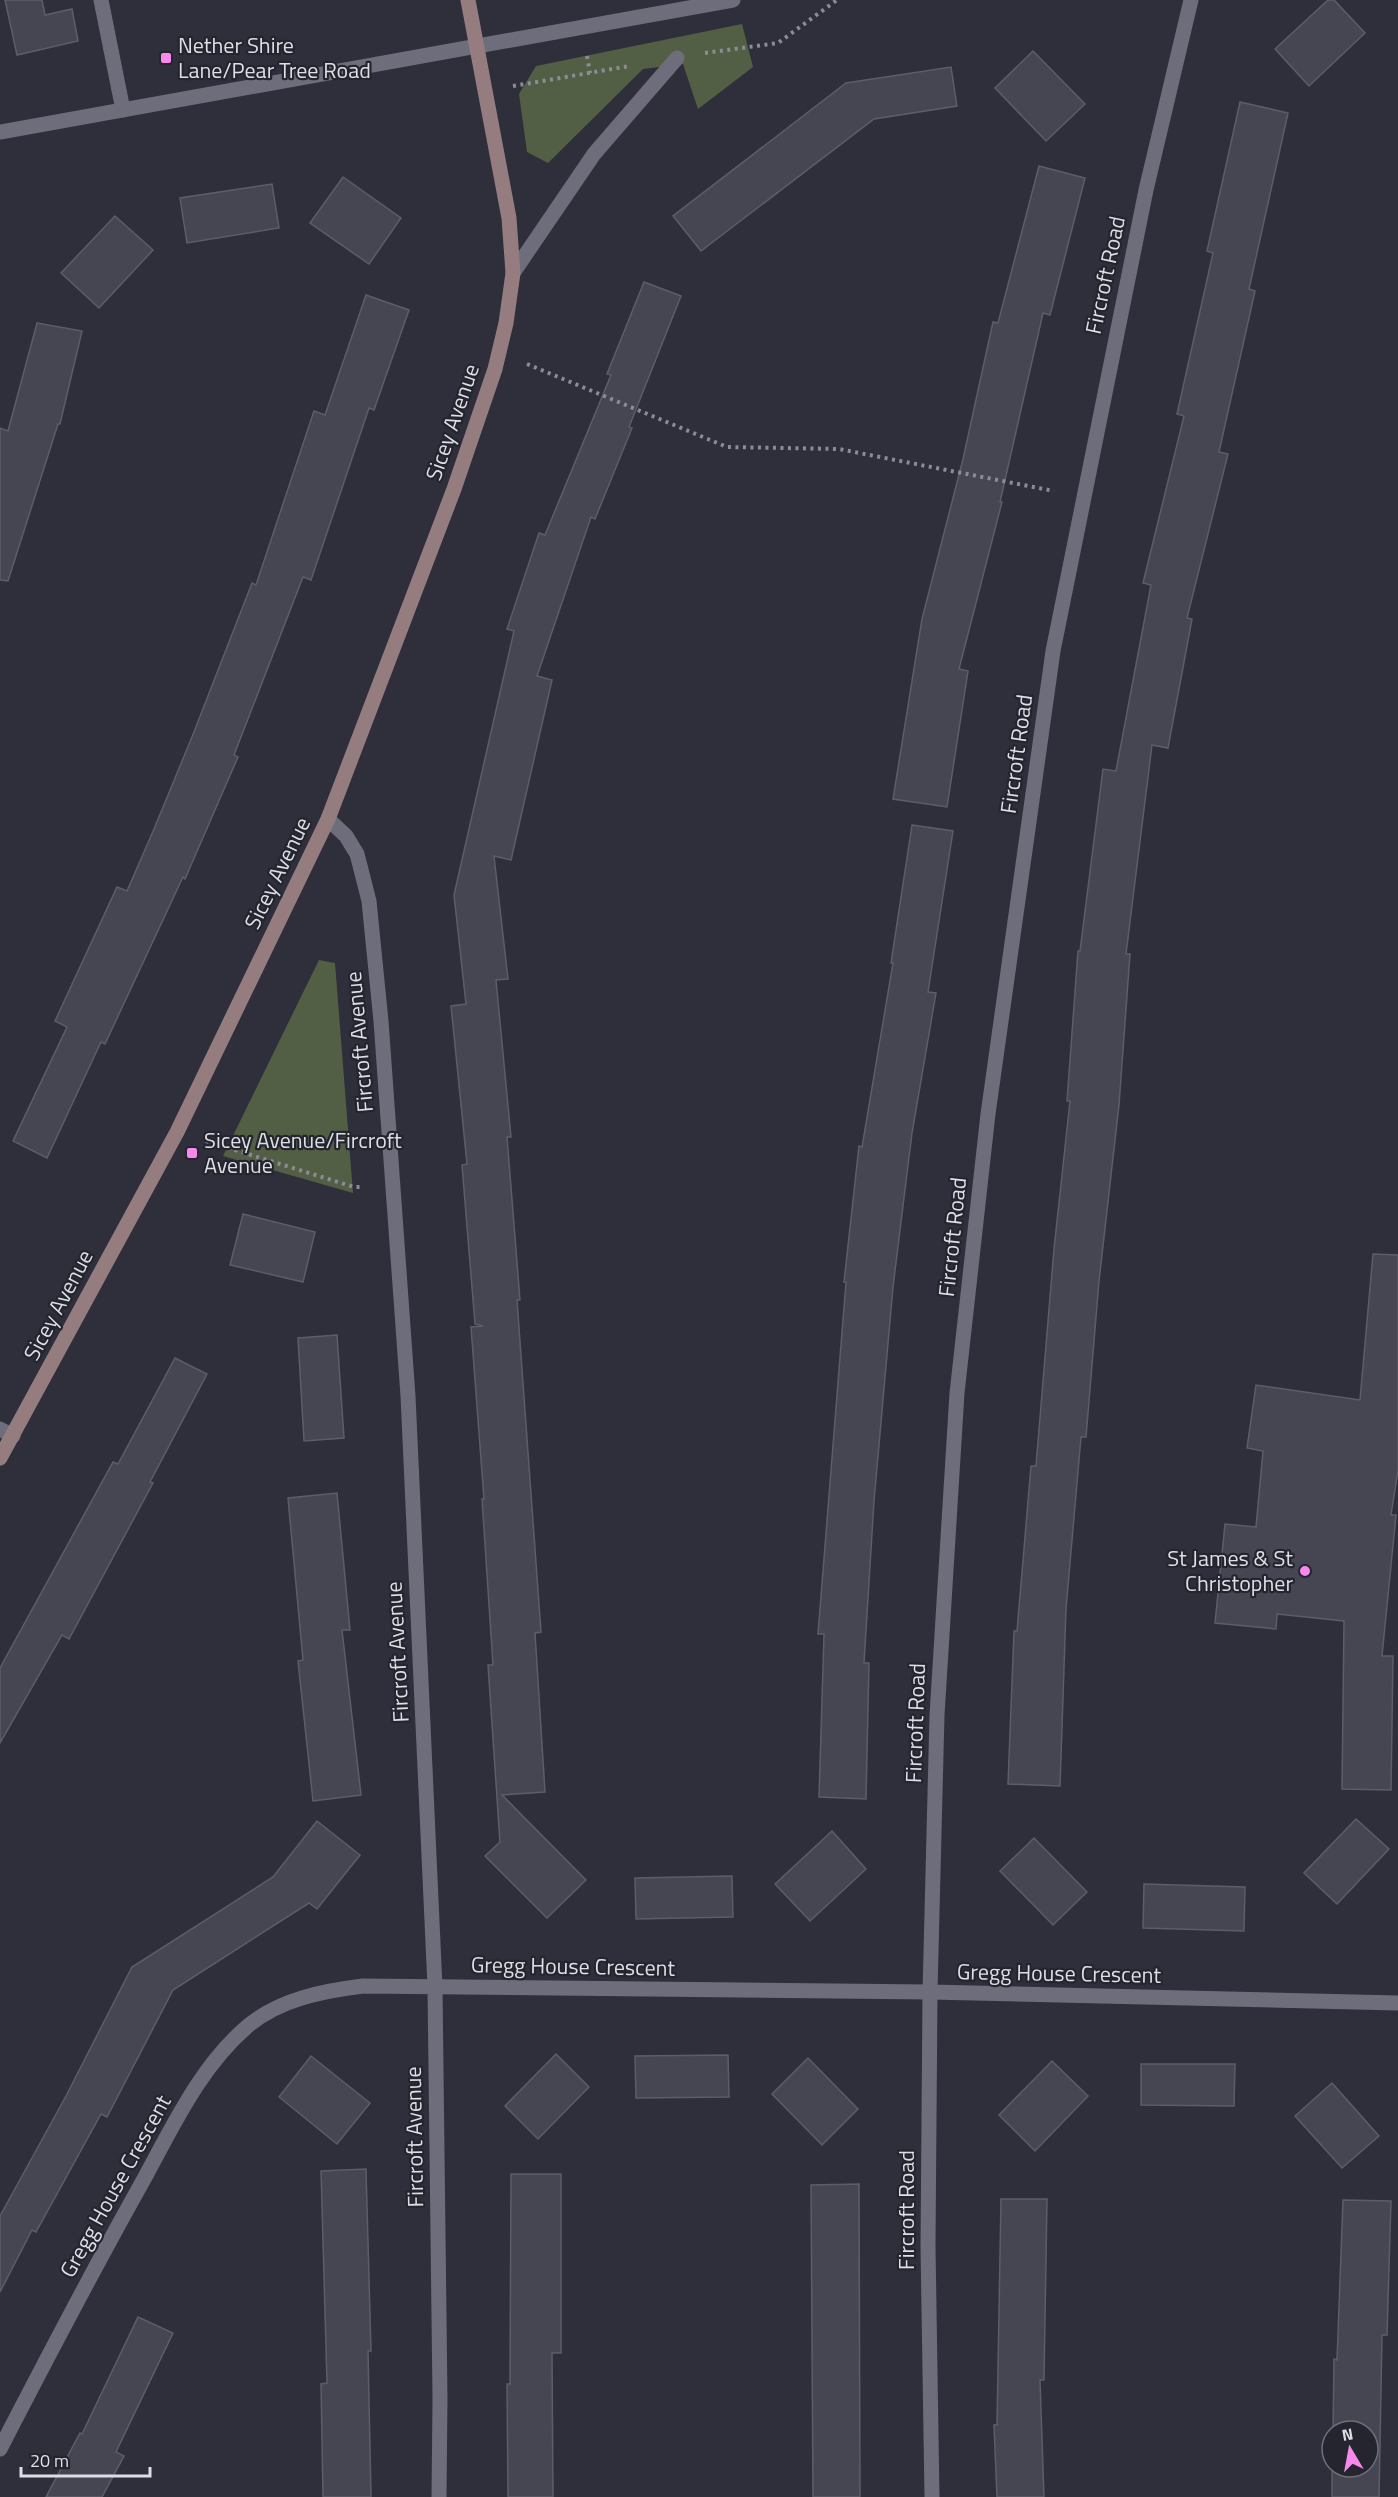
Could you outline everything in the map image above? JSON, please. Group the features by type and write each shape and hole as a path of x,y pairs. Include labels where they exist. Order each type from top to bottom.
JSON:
{"street":[{"path":"102,0 123,110"},
{"name":"Sicey Avenue","path":"0,1458 6,1432 177,1132 328,819 454,489 499,352 506,323 513,273 509,218 468,0"},
{"path":"0,132 733,0"},
{"name":"Fircroft Road","path":"932,2497 928,2246 930,1992 937,1715 957,1393 988,1114 1053,651 1146,190 1191,0"},
{"name":"Sicey Avenue","path":"513,273 594,154 677,58"},
{"name":"Fircroft Avenue","path":"328,819 346,836 357,854 369,901 394,1188 408,1396 435,1987 439,2497"},
{"name":"Gregg House Crescent","path":"0,2449 105,2248 187,2101 225,2050 249,2025 287,2003 323,1991 363,1986 930,1992 1398,2003"}],"path":[{"path":"499,352 727,447 839,449 1083,497"},
{"path":"177,1132 354,1187 394,1188"}],"green space":[{"path":"742,24 753,67 698,109 683,64 643,69 548,163 527,152 519,94 536,66"},
{"path":"319,960 335,963 353,1193 223,1156"}],"building":[{"path":"5,0 42,0 45,15 72,9 78,41 17,55"},
{"path":"1328,0 1334,0 1365,33 1309,86 1275,49"},
{"path":"1033,51 1085,104 1046,141 995,88"},
{"path":"951,67 957,106 874,119 701,251 673,216 846,83"},
{"path":"1240,102 1288,113 1249,289 1255,291 1219,452 1228,454 1187,618 1192,619 1168,748 1152,745 1126,954 1130,954 1119,1105 1099,1281 1086,1437 1081,1437 1066,1609 1060,1786 1008,1784 1014,1631 1017,1631 1031,1466 1036,1466 1054,1249 1070,1101 1067,1101 1078,951 1080,951 1103,769 1116,771 1151,585 1143,583 1184,416 1177,414 1213,253 1207,251"},
{"path":"1039,166 1085,178 1050,315 1043,313 1000,502 1002,502 959,669 968,671 947,807 893,799 922,619 963,459 993,322 998,323"},
{"path":"343,177 401,218 369,264 310,223"},
{"path":"272,184 279,228 187,243 180,198"},
{"path":"115,216 153,250 99,308 61,273"},
{"path":"644,282 681,296 595,519 591,517 537,676 552,680 511,860 494,856 508,979 496,980 511,1137 507,1137 541,1632 535,1633 545,1792 502,1795 586,1880 547,1918 485,1856 500,1842 488,1665 493,1665 482,1499 484,1499 471,1327 483,1326 475,1324 462,1165 467,1164 451,1006 466,1004 454,895 514,631 507,629 539,533 545,535 611,375 607,374"},
{"path":"366,295 409,310 374,410 369,408 311,580 303,577 234,755 238,757 185,879 183,877 105,1044 101,1042 47,1158 13,1141 67,1027 55,1021 117,887 127,891 154,829 252,583 256,585 314,411 325,415"},
{"path":"37,323 82,331 60,424 58,424 8,581 0,580 0,428 8,431"},
{"path":"912,825 953,831 928,992 936,993 912,1133 893,1287 874,1501 864,1663 869,1663 866,1799 819,1797 824,1634 818,1634 846,1282 844,1282 859,1146 862,1147 893,963 891,963"},
{"path":"243,1214 315,1232 303,1282 230,1265"},
{"path":"1373,1254 1398,1255 1398,1470 1391,1515 1396,1515 1382,1656 1393,1656 1391,1790 1342,1789 1344,1621 1277,1614 1276,1629 1215,1623 1225,1524 1256,1527 1263,1451 1247,1448 1256,1385 1360,1400"},
{"path":"337,1335 344,1438 304,1441 298,1338"},
{"path":"175,1358 207,1374 150,1482 153,1483 69,1639 62,1635 0,1743 0,1668 113,1462 118,1464"},
{"path":"337,1493 350,1630 342,1630 361,1795 313,1801 298,1661 303,1660 288,1498"},
{"path":"1356,1819 1389,1849 1337,1904 1304,1873"},
{"path":"317,1821 360,1855 317,1909 309,1903 173,1990 107,2117 101,2114 36,2232 32,2230 0,2292 0,2216 66,2096 132,1967 273,1877"},
{"path":"832,1831 866,1869 810,1921 775,1884"},
{"path":"1034,1838 1087,1892 1053,1925 1000,1871"},
{"path":"732,1876 733,1917 636,1919 635,1878"},
{"path":"1144,1884 1245,1887 1244,1931 1143,1928"},
{"path":"556,2054 589,2087 538,2139 505,2106"},
{"path":"728,2055 729,2097 636,2098 635,2056"},
{"path":"311,2056 370,2103 337,2144 279,2097"},
{"path":"808,2058 858,2109 822,2145 772,2094"},
{"path":"1052,2061 1088,2096 1035,2151 999,2115"},
{"path":"1141,2064 1235,2064 1234,2106 1141,2105"},
{"path":"1332,2083 1379,2136 1342,2168 1295,2116"},
{"path":"366,2169 371,2351 368,2351 371,2497 323,2497 321,2384 327,2383 321,2171"},
{"path":"511,2174 561,2174 561,2353 552,2353 553,2497 508,2497 507,2384 510,2384"},
{"path":"859,2184 860,2497 813,2497 811,2185"},
{"path":"1001,2199 1047,2199 1044,2380 1040,2380 1044,2497 997,2497 994,2425 997,2425"},
{"path":"1343,2200 1391,2201 1387,2335 1382,2335 1380,2443 1380,2419 1333,2419 1334,2359 1337,2360"},
{"path":"138,2317 173,2333 116,2452 124,2456 102,2497 46,2497 80,2433 82,2434"},
{"path":"1332,2479 1379,2479 1379,2497 1332,2497"}],"place":[{"name":"Nether Shire Lane/Pear Tree Road","path":"166,58"},
{"name":"Sicey Avenue/Fircroft Avenue","path":"192,1153"},
{"name":"St James & St Christopher","path":"1305,1571"}]}
